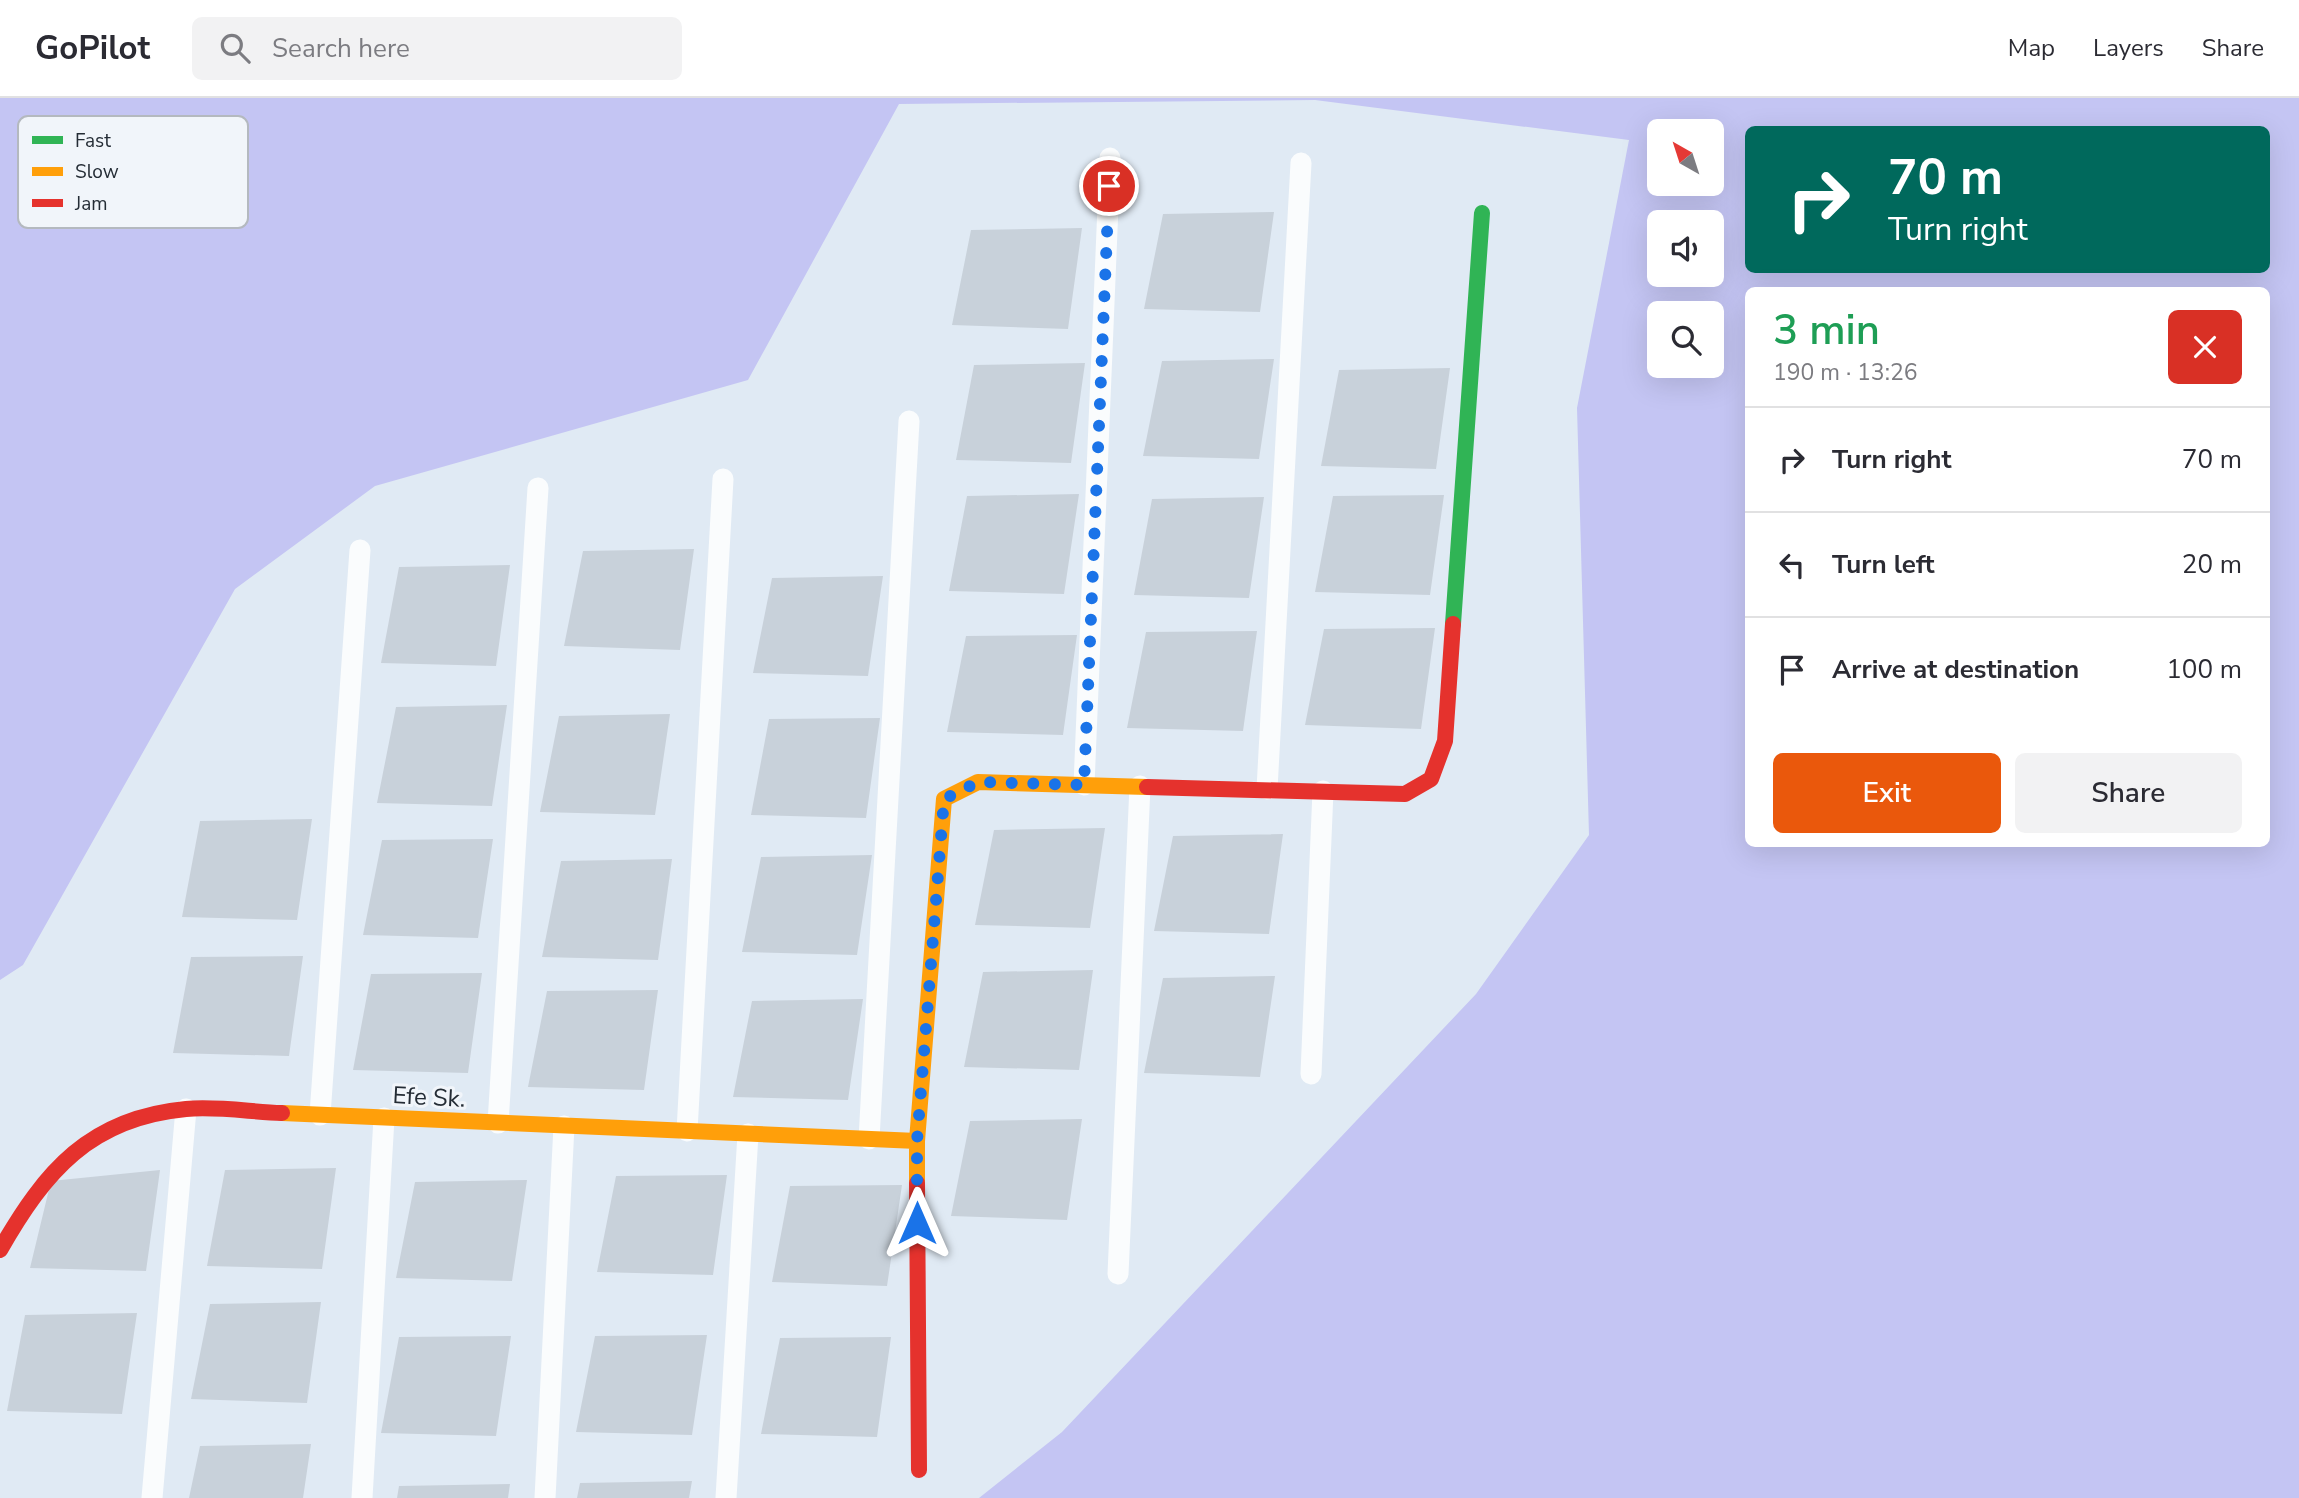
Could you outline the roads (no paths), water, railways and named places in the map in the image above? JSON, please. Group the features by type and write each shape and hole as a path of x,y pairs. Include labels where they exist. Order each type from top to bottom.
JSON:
{"street":[{"path":"919,1470 917,1141 944,799 978,782 1405,794 1431,779 1444,741 1482,213"},
{"name":"Efe Sk.","path":"0,1250 25,1206 68,1157 111,1126 186,1109 917,1141"}],"lane":[{"path":"1084,785 1110,158"},
{"path":"1267,789 1301,163"},
{"path":"869,1139 909,421"},
{"path":"687,1131 723,479"},
{"path":"498,1123 538,488"},
{"path":"320,1115 359,550"},
{"path":"1118,1274 1140,786"},
{"path":"1311,1074 1323,792"},
{"path":"152,1498 186,1109"},
{"path":"362,1498 384,1118"},
{"path":"545,1498 564,1126"},
{"path":"726,1498 748,1134"}]}
